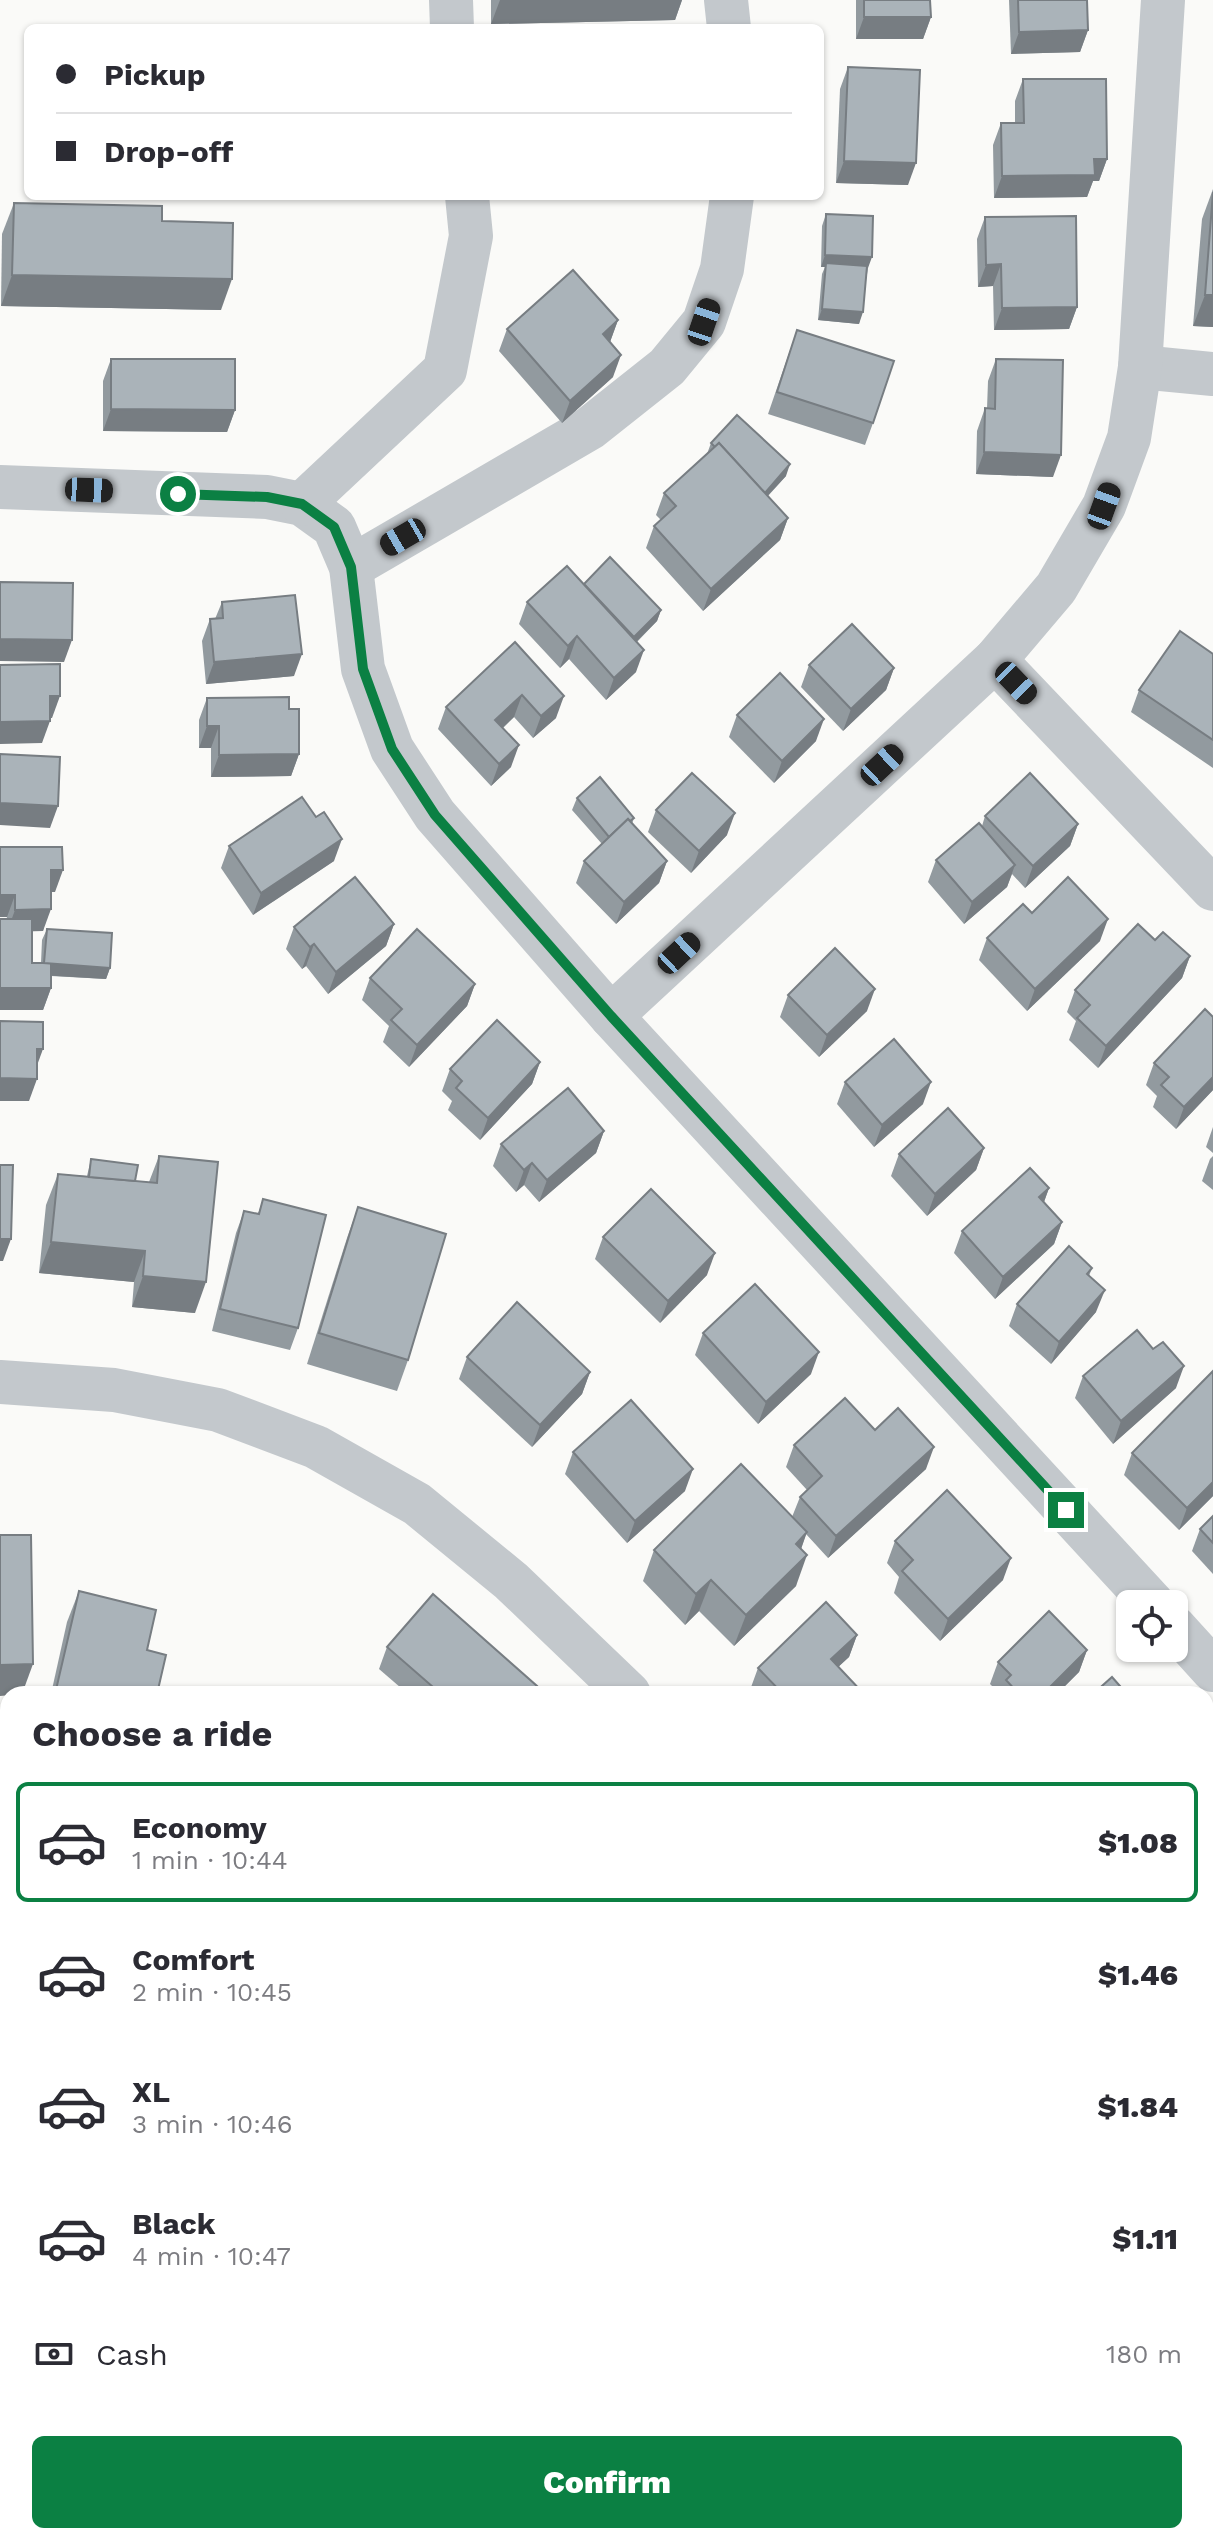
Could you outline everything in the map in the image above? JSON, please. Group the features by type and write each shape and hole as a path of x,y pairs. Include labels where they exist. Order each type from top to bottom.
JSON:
{"street":[{"path":"451,0 452,24"},
{"path":"726,0 729,24"},
{"path":"611,1016 995,660 1056,588 1104,506 1129,438 1140,367 1163,0"},
{"path":"302,504 445,370 471,236 467,200"},
{"path":"351,567 590,428 667,367 704,322 722,269 731,200"},
{"path":"1140,367 1213,374"},
{"path":"0,487 267,497 302,504 334,527 351,567 363,669 392,749 435,815 611,1016 1140,1590"},
{"path":"995,660 1213,889"},
{"path":"0,1382 114,1390 218,1410 316,1447 417,1504 511,1581 621,1686"},
{"path":"1188,1642 1213,1670"}],"building":[{"path":"864,0 930,0 931,17 864,17"},
{"path":"1018,0 1087,0 1088,30 1019,32"},
{"path":"848,67 920,70 916,163 844,161"},
{"path":"1023,79 1106,79 1107,159 1094,159 1095,175 1002,176 1001,123 1024,123"},
{"path":"1213,192 1213,295 1205,295"},
{"path":"14,203 162,206 162,221 233,223 232,279 12,275"},
{"path":"826,214 873,216 872,257 825,255"},
{"path":"1076,216 1077,307 1002,308 1001,264 986,265 985,217"},
{"path":"826,263 867,266 863,312 822,309"},
{"path":"573,270 618,320 603,334 621,355 570,401 507,329"},
{"path":"797,330 894,361 873,423 777,392"},
{"path":"111,359 235,359 235,410 111,409"},
{"path":"996,359 1063,360 1061,455 984,452 985,408 995,409"},
{"path":"737,415 790,464 765,493 719,443 715,447 711,443"},
{"path":"719,443 788,518 711,589 654,526 676,506 664,493"},
{"path":"610,557 661,610 634,637 584,584"},
{"path":"567,566 644,650 614,678 577,636 568,646 527,602"},
{"path":"0,582 73,583 72,640 0,639"},
{"path":"295,595 302,654 214,662 210,619 223,618 222,602"},
{"path":"852,624 894,668 851,709 809,665"},
{"path":"1180,631 1213,654 1213,740 1139,690"},
{"path":"515,642 564,696 541,716 522,695 495,720 519,745 499,764 446,707"},
{"path":"60,664 60,696 50,696 50,721 0,722 0,665"},
{"path":"780,673 824,719 782,761 737,715"},
{"path":"289,697 289,709 299,709 299,754 219,755 219,726 207,726 207,698"},
{"path":"0,754 60,757 58,806 0,803"},
{"path":"692,773 735,813 699,851 656,810"},
{"path":"1030,773 1078,824 1033,866 985,816"},
{"path":"600,777 634,818 628,819 609,837 577,798"},
{"path":"302,797 316,817 324,812 342,839 261,893 229,846"},
{"path":"628,819 667,861 624,902 584,861"},
{"path":"979,823 1015,865 972,902 936,860"},
{"path":"0,847 62,847 63,870 51,870 51,909 15,910 15,895 0,895"},
{"path":"355,877 394,924 336,972 314,944 310,947 294,927"},
{"path":"1068,877 1108,919 1035,989 987,938 1023,904 1032,913"},
{"path":"0,919 32,919 32,963 51,963 51,988 0,988"},
{"path":"1138,924 1155,940 1163,932 1190,956 1106,1046 1077,1018 1090,1005 1075,990"},
{"path":"47,929 112,933 110,968 44,963"},
{"path":"417,929 475,984 417,1045 391,1020 402,1009 370,978"},
{"path":"835,948 875,989 827,1035 788,995"},
{"path":"1205,1009 1213,1017 1213,1077 1184,1107 1161,1085 1169,1077 1154,1063"},
{"path":"497,1020 540,1062 488,1118 456,1088 462,1081 450,1069"},
{"path":"0,1021 43,1022 43,1049 37,1049 37,1079 0,1078"},
{"path":"894,1039 931,1082 882,1125 845,1082"},
{"path":"568,1088 604,1131 547,1180 532,1163 524,1170 501,1144"},
{"path":"948,1108 984,1148 935,1194 899,1154"},
{"path":"159,1156 218,1162 206,1282 143,1276 145,1251 51,1242 58,1174 157,1183"},
{"path":"91,1159 138,1165 135,1181 89,1177"},
{"path":"0,1165 13,1165 11,1239 0,1239"},
{"path":"1030,1168 1049,1188 1039,1197 1062,1222 1003,1277 962,1231"},
{"path":"651,1189 715,1253 668,1301 603,1237"},
{"path":"263,1199 326,1215 298,1328 220,1309 244,1211 259,1214"},
{"path":"358,1207 446,1234 408,1360 319,1333"},
{"path":"1069,1246 1092,1268 1087,1274 1105,1290 1059,1342 1017,1304"},
{"path":"755,1284 819,1352 766,1402 703,1333"},
{"path":"517,1302 590,1372 540,1425 467,1357"},
{"path":"1137,1330 1153,1349 1163,1342 1184,1366 1121,1421 1083,1376"},
{"path":"1213,1371 1213,1482 1187,1508 1132,1453"},
{"path":"845,1398 875,1430 898,1408 934,1447 836,1536 800,1497 822,1476 794,1445"},
{"path":"631,1400 693,1469 635,1521 573,1452"},
{"path":"741,1464 807,1532 796,1544 807,1555 746,1615 711,1580 696,1594 654,1550"},
{"path":"947,1490 1011,1558 948,1619 902,1571 913,1560 895,1541"},
{"path":"1213,1516 1213,1543 1200,1529"},
{"path":"0,1535 31,1535 33,1664 0,1665"},
{"path":"79,1591 156,1610 147,1650 166,1655 159,1686 57,1686"},
{"path":"433,1594 537,1686 432,1686 387,1647"},
{"path":"826,1602 857,1635 831,1659 856,1686 775,1686 758,1668"},
{"path":"1049,1611 1087,1650 1051,1686 1012,1686 1006,1680 1011,1675 998,1662"},
{"path":"1112,1677 1120,1686 1102,1686"}],"route":[{"path":"178,494 267,497 302,504 334,527 351,567 363,669 392,749 435,815 611,1016 1066,1510"}]}
